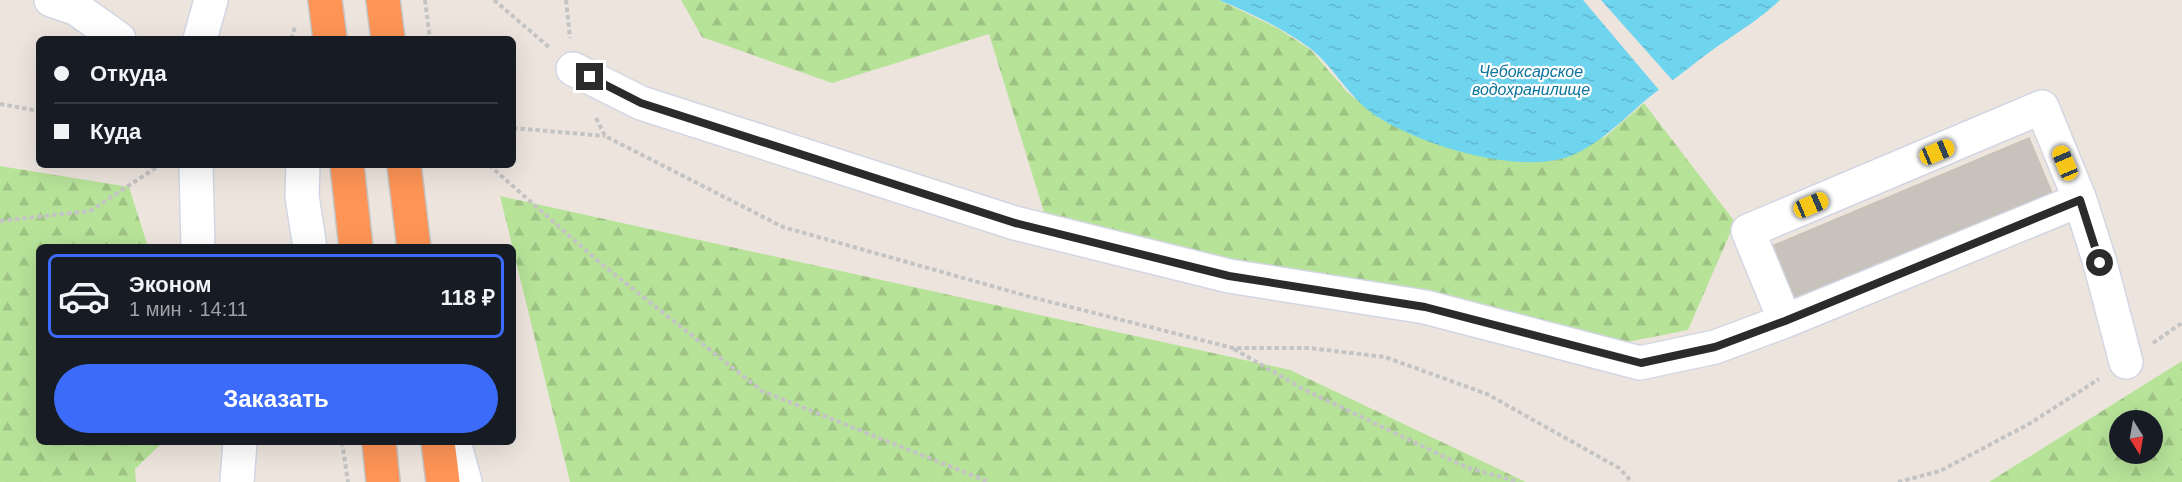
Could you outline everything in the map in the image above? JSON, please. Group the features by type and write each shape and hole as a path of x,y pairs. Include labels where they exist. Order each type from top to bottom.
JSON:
{"highway":[{"path":"383,0 388,36"},
{"path":"345,168 355,244"},
{"path":"404,168 414,244"},
{"path":"379,445 383,482"},
{"path":"438,445 443,482"}],"street":[{"path":"51,0 77,9 115,36"},
{"path":"201,36 211,0"},
{"path":"573,69 641,103 1015,223 1229,276 1425,307 1641,363 1715,347 1785,321 2080,200"},
{"path":"1785,321 1748,231 2042,108 2080,200 2100,263 2126,362"},
{"path":"196,168 198,244"},
{"path":"303,168 302,196 309,244"},
{"path":"237,482 240,445"},
{"path":"455,445 465,482"}],"path":[{"path":"425,0 430,36"},
{"path":"494,0 573,69"},
{"path":"566,0 573,69 605,136"},
{"path":"0,104 36,110"},
{"path":"516,128 605,136 783,227 1027,296 1233,348 1309,348 1385,357 1487,394 1619,468 1632,482"},
{"path":"0,221 90,211 155,168"},
{"path":"492,168 599,262 762,391 989,482"},
{"path":"1898,482 1940,471 2029,424 2182,323"},
{"path":"1233,348 1303,389 1468,468 1519,482"},
{"path":"342,445 348,482"}],"green space":[{"path":"681,0 1219,0 1279,29 1311,50 1347,92 1382,120 1453,149 1491,158 1605,137 1644,103 1735,222 1688,330 1607,346 1231,268 1047,222 989,34 832,83 702,37"},
{"path":"0,166 129,187 147,244 36,244 36,445 160,445 135,469 136,482 0,482"},
{"path":"500,196 1290,370 1526,482 570,482 516,261 516,244 512,244"},
{"path":"2182,361 2182,482 1989,482"}],"water":[{"name":"Чебоксарское водохранилище","path":"1219,0 1780,0 1758,19 1660,89 1589,147 1556,160 1532,162 1505,161 1478,156 1450,149 1400,130 1360,103 1329,66 1300,41"}],"pier":[{"path":"1583,0 1601,0 1673,81 1659,90"}],"building":[{"path":"2029,138 2055,200 1798,308 1772,246"}],"route":[{"path":"590,77 641,103 1015,223 1229,276 1425,307 1641,363 1715,347 1785,321 2080,200 2100,263"}]}
